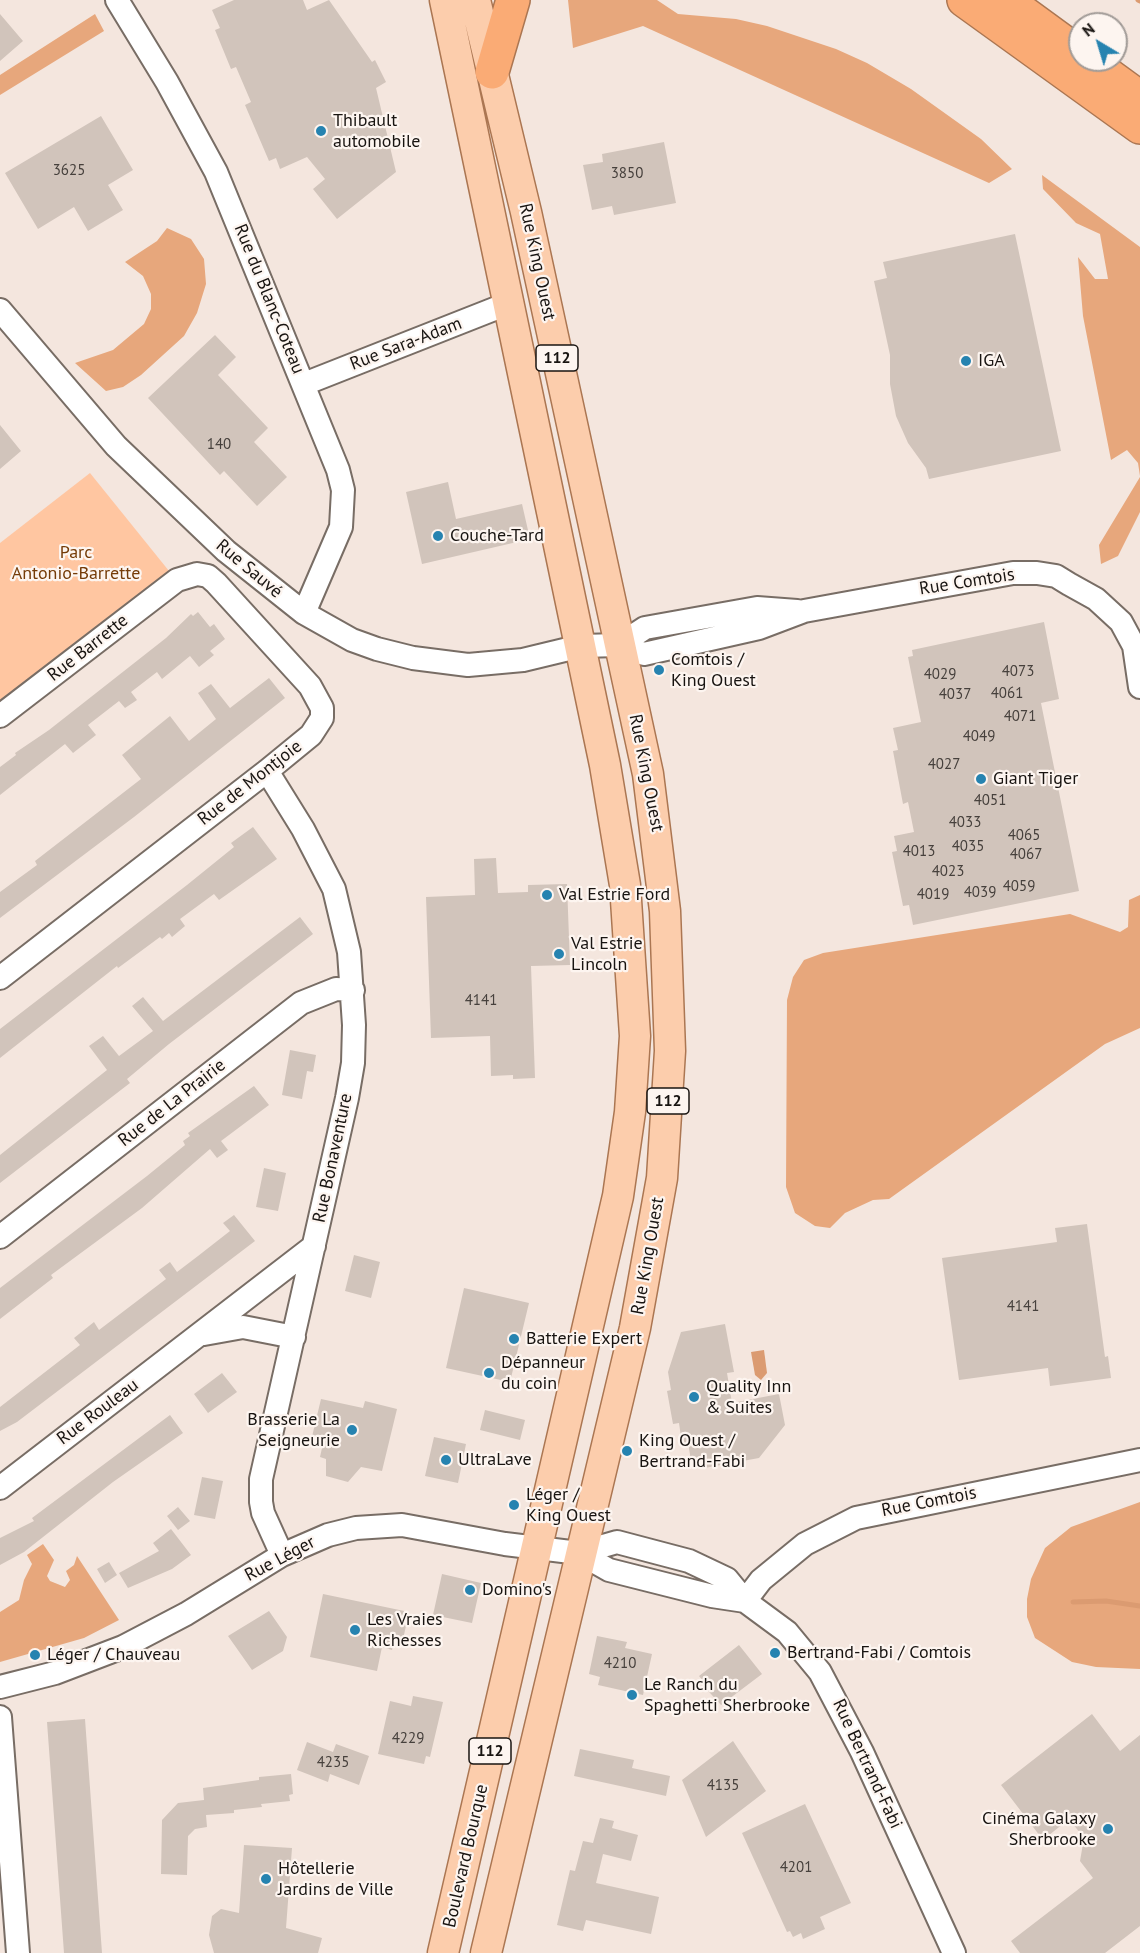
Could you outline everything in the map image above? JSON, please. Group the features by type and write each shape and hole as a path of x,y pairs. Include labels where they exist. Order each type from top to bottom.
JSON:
{"highway":[{"path":"492,72 513,0"},
{"path":"964,0 1140,128"},
{"path":"1006,0 1068,45"},
{"path":"1104,72 1140,98"}],"main road":[{"name":"Rue King Ouest","path":"445,0 605,765 625,885 634,991 634,1075 618,1196 536,1548"},
{"name":"Rue King Ouest","path":"475,0 526,212 648,774 662,873 668,970 668,1092 662,1178 654,1234 635,1328 579,1553"},
{"name":"Boulevard Bourque","path":"443,1953 536,1548"},
{"name":"112","path":"486,1953 579,1553"}],"street":[{"name":"Rue du Blanc-Coteau","path":"117,0 168,82 216,172 338,470 343,511 335,545 304,613"},
{"name":"Rue Sara-Adam","path":"304,384 507,304"},
{"name":"Rue Sauvé","path":"0,310 116,446 226,551 304,613 352,640 413,658 439,662 495,664 523,660 581,646"},
{"name":"Rue Comtois","path":"581,646 619,645 644,654 759,628 804,611 1013,573 1056,576 1096,599 1121,622 1134,646 1140,687"},
{"name":"Rue de Montjoie","path":"0,978 267,771 318,727 322,718 318,699 216,583 208,576 198,574 188,574 177,580"},
{"name":"Rue Barrette","path":"0,716 177,580"},
{"name":"Rue Bonaventure","path":"267,771 303,829 334,889 344,921 353,990 353,1063 264,1464 260,1491 263,1513 282,1555"},
{"name":"Rue de La Prairie","path":"0,1237 301,1003 336,989 353,990"},
{"name":"Rue Rouleau","path":"0,1488 314,1246"},
{"name":"Rue Rouleau","path":"196,1337 214,1331 243,1327 294,1337"},
{"name":"Rue Comtois","path":"745,1601 760,1580 806,1544 856,1518 1140,1460"},
{"name":"Rue Léger","path":"0,1687 55,1673 132,1642 186,1614 282,1555 328,1535 381,1525 425,1528 536,1548 579,1553"},
{"name":"Rue Bertrand-Fabi","path":"579,1553 609,1570 712,1596 745,1601 774,1620 798,1644 834,1695 954,1953"},
{"path":"0,1717 18,1953"}],"green space":[{"name":"Parc Antonio-Barrette","path":"90,473 169,571 0,702 0,543"}],"shaded area":[{"path":"568,0 657,0 678,14 736,19 767,26 836,49 867,63 911,89 981,139 1012,169 989,183 643,26 573,48"},
{"path":"95,14 104,31 0,95 0,75"},
{"path":"1042,175 1140,247 1140,476 1138,463 1127,450 1111,460 1083,316 1078,257 1095,279 1108,279 1100,234 1076,223 1043,189"},
{"path":"167,228 191,239 204,259 206,284 197,313 184,336 141,375 123,387 106,391 75,363 113,350 144,324 151,309 151,294 143,276 125,262 157,241"},
{"path":"1140,477 1140,512 1118,556 1101,564 1099,545"},
{"path":"1140,895 1140,1028 1105,1044 889,1199 873,1200 845,1213 830,1228 815,1226 795,1213 786,1187 787,1000 793,977 804,960 823,953 1070,914 1120,932 1128,927 1129,900"},
{"path":"764,1350 767,1373 761,1380 755,1375 751,1352"},
{"path":"1140,1502 1140,1669 1096,1667 1072,1662 1035,1638 1027,1617 1027,1599 1031,1579 1045,1548 1071,1527"},
{"path":"43,1544 54,1560 47,1576 50,1581 65,1587 70,1580 66,1571 74,1565 77,1556 119,1620 84,1638 0,1662 0,1612 19,1600 24,1580 32,1564 27,1555"}],"building":[{"name":"Thibault automobile","path":"234,0 303,0 307,10 329,0 372,62 375,60 386,82 376,88 396,172 337,219 313,189 325,179 307,157 280,169 276,158 269,161 245,105 251,102 236,67 231,69 215,30 220,28 212,10"},
{"path":"0,14 23,41 0,61"},
{"path":"101,116 133,170 108,185 123,210 88,231 74,207 38,229 5,173"},
{"path":"664,142 676,203 614,215 612,206 592,210 583,165 603,162 602,154"},
{"name":"IGA","path":"1015,234 1061,451 929,479 926,468 908,443 896,416 890,384 890,355 874,281 887,278 883,262"},
{"path":"215,335 236,357 218,375 268,428 254,442 287,477 257,506 224,471 220,475 148,398"},
{"path":"0,425 21,451 0,469"},
{"path":"448,482 456,519 522,504 530,539 422,564 406,492"},
{"path":"198,612 210,627 214,624 225,639 210,651 214,655 199,667 190,656 162,679 157,672 131,692 137,700 125,708 119,701 88,725 96,735 73,753 65,744 0,795 0,767 16,755 15,753 49,730 166,638 191,614 193,616"},
{"path":"1044,622 1059,699 1041,703 1079,891 913,925 909,905 903,906 892,852 897,851 894,836 914,832 908,802 903,804 893,751 898,750 893,728 921,722 908,657 913,656 912,650"},
{"path":"269,678 285,698 134,817 0,918 0,892 37,865 35,861 141,779 122,755 170,716 189,741 216,719 198,693 211,684 230,708"},
{"path":"253,827 277,859 219,900 214,894 180,919 185,926 172,937 169,933 162,939 160,937 118,968 117,966 0,1058 0,1029 187,885 234,847 231,843"},
{"path":"496,858 498,893 528,892 528,885 567,884 570,965 531,966 535,1078 513,1079 513,1075 491,1076 490,1036 431,1038 426,897 475,895 474,859"},
{"path":"300,917 313,934 169,1044 127,1079 130,1083 0,1183 0,1155 107,1070 89,1046 103,1036 119,1056 153,1031 132,1006 143,997 163,1021"},
{"path":"290,1050 316,1055 313,1072 307,1071 302,1099 282,1095"},
{"path":"254,1086 269,1105 221,1141 228,1150 217,1158 210,1149 142,1208 51,1275 53,1278 0,1319 0,1288 185,1145 183,1141 190,1136 188,1133"},
{"path":"264,1168 286,1173 278,1211 256,1207"},
{"path":"234,1215 255,1241 17,1422 0,1431 0,1407 80,1345 74,1338 94,1322 99,1330 166,1279 159,1270 170,1262 177,1272 198,1256 230,1231 223,1223"},
{"path":"1087,1224 1105,1357 1108,1356 1111,1378 1050,1386 1048,1368 959,1380 942,1258 1057,1242 1055,1228"},
{"path":"354,1255 380,1262 371,1298 345,1291"},
{"path":"464,1288 529,1303 510,1382 446,1368"},
{"name":"Quality Inn & Suites","path":"725,1324 734,1372 727,1373 732,1403 779,1394 785,1425 759,1458 699,1469 698,1464 692,1466 688,1443 682,1444 679,1423 673,1424 667,1391 671,1390 668,1372 681,1332"},
{"path":"222,1373 237,1392 208,1413 194,1394"},
{"name":"Brasserie La Seigneurie","path":"321,1399 363,1408 365,1401 397,1409 382,1471 361,1467 348,1482 326,1476 326,1459 320,1457 322,1448 310,1445"},
{"path":"485,1410 525,1420 520,1440 480,1430"},
{"path":"170,1415 183,1433 113,1482 24,1552 0,1565 0,1538 34,1521 32,1518"},
{"name":"UltraLave","path":"434,1437 466,1444 458,1483 425,1476"},
{"path":"202,1477 223,1481 215,1519 194,1515"},
{"path":"178,1507 190,1521 178,1530 167,1516"},
{"path":"171,1529 191,1555 172,1569 128,1588 119,1573 159,1551 153,1543"},
{"path":"109,1562 117,1575 105,1583 97,1569"},
{"path":"442,1574 481,1583 472,1623 433,1615"},
{"path":"323,1594 409,1612 402,1644 394,1642 392,1650 382,1647 377,1671 310,1657"},
{"path":"269,1611 287,1637 283,1651 252,1670 228,1636"},
{"path":"597,1636 627,1642 625,1648 652,1654 643,1695 598,1685 600,1677 589,1674"},
{"path":"739,1645 762,1674 721,1705 701,1683 703,1681 699,1676"},
{"path":"413,1696 443,1702 430,1757 426,1756 424,1764 378,1754 390,1701 411,1706"},
{"name":"Cinéma Galaxy Sherbrooke","path":"1092,1714 1120,1751 1140,1735 1140,1926 1105,1953 1020,1953 1011,1941 1093,1878 1080,1861 1084,1838 1069,1819 1043,1840 1001,1785"},
{"path":"85,1719 102,1953 64,1953 47,1722"},
{"path":"733,1741 766,1791 706,1837 682,1780"},
{"path":"307,1742 333,1752 336,1744 369,1756 359,1785 330,1774 328,1782 297,1770"},
{"path":"580,1749 634,1760 632,1768 670,1776 666,1796 574,1776"},
{"name":"Hôtellerie Jardins de Ville","path":"291,1774 293,1794 289,1795 290,1801 261,1804 262,1807 234,1810 234,1813 206,1815 207,1827 195,1829 188,1836 187,1875 161,1874 162,1820 178,1803 204,1800 203,1788 259,1780 259,1777"},
{"path":"805,1804 851,1903 820,1917 825,1929 803,1939 801,1933 793,1937 790,1931 787,1932 742,1833"},
{"path":"600,1818 614,1821 612,1828 638,1835 631,1861 603,1854 596,1883 659,1897 651,1934 586,1920 583,1931 557,1925 570,1870 575,1871 583,1841 593,1843"},
{"name":"Hôtellerie Jardins de Ville","path":"244,1845 292,1848 286,1928 322,1938 318,1953 214,1953 209,1935 212,1916 221,1909 239,1913"}],"waterway":[{"path":"1073,1602 1106,1601 1140,1606"}],"place":[{"name":"Thibault automobile","path":"321,131"},
{"name":"IGA","path":"966,361"},
{"name":"Couche-Tard","path":"438,536"},
{"name":"Comtois / King Ouest","path":"659,670"},
{"name":"Giant Tiger","path":"981,779"},
{"name":"Val Estrie Ford","path":"547,895"},
{"name":"Val Estrie Lincoln","path":"559,954"},
{"name":"Batterie Expert","path":"514,1339"},
{"name":"Dépanneur du coin","path":"489,1373"},
{"name":"Quality Inn & Suites","path":"694,1397"},
{"name":"Brasserie La Seigneurie","path":"352,1430"},
{"name":"King Ouest / Bertrand-Fabi","path":"627,1451"},
{"name":"UltraLave","path":"446,1460"},
{"name":"Léger / King Ouest","path":"514,1505"},
{"name":"Domino's","path":"470,1590"},
{"name":"Les Vraies Richesses","path":"355,1630"},
{"name":"Bertrand-Fabi / Comtois","path":"775,1653"},
{"name":"Léger / Chauveau","path":"35,1655"},
{"name":"Le Ranch du Spaghetti Sherbrooke","path":"632,1695"},
{"name":"Cinéma Galaxy Sherbrooke","path":"1108,1829"},
{"name":"Hôtellerie Jardins de Ville","path":"266,1879"}]}
